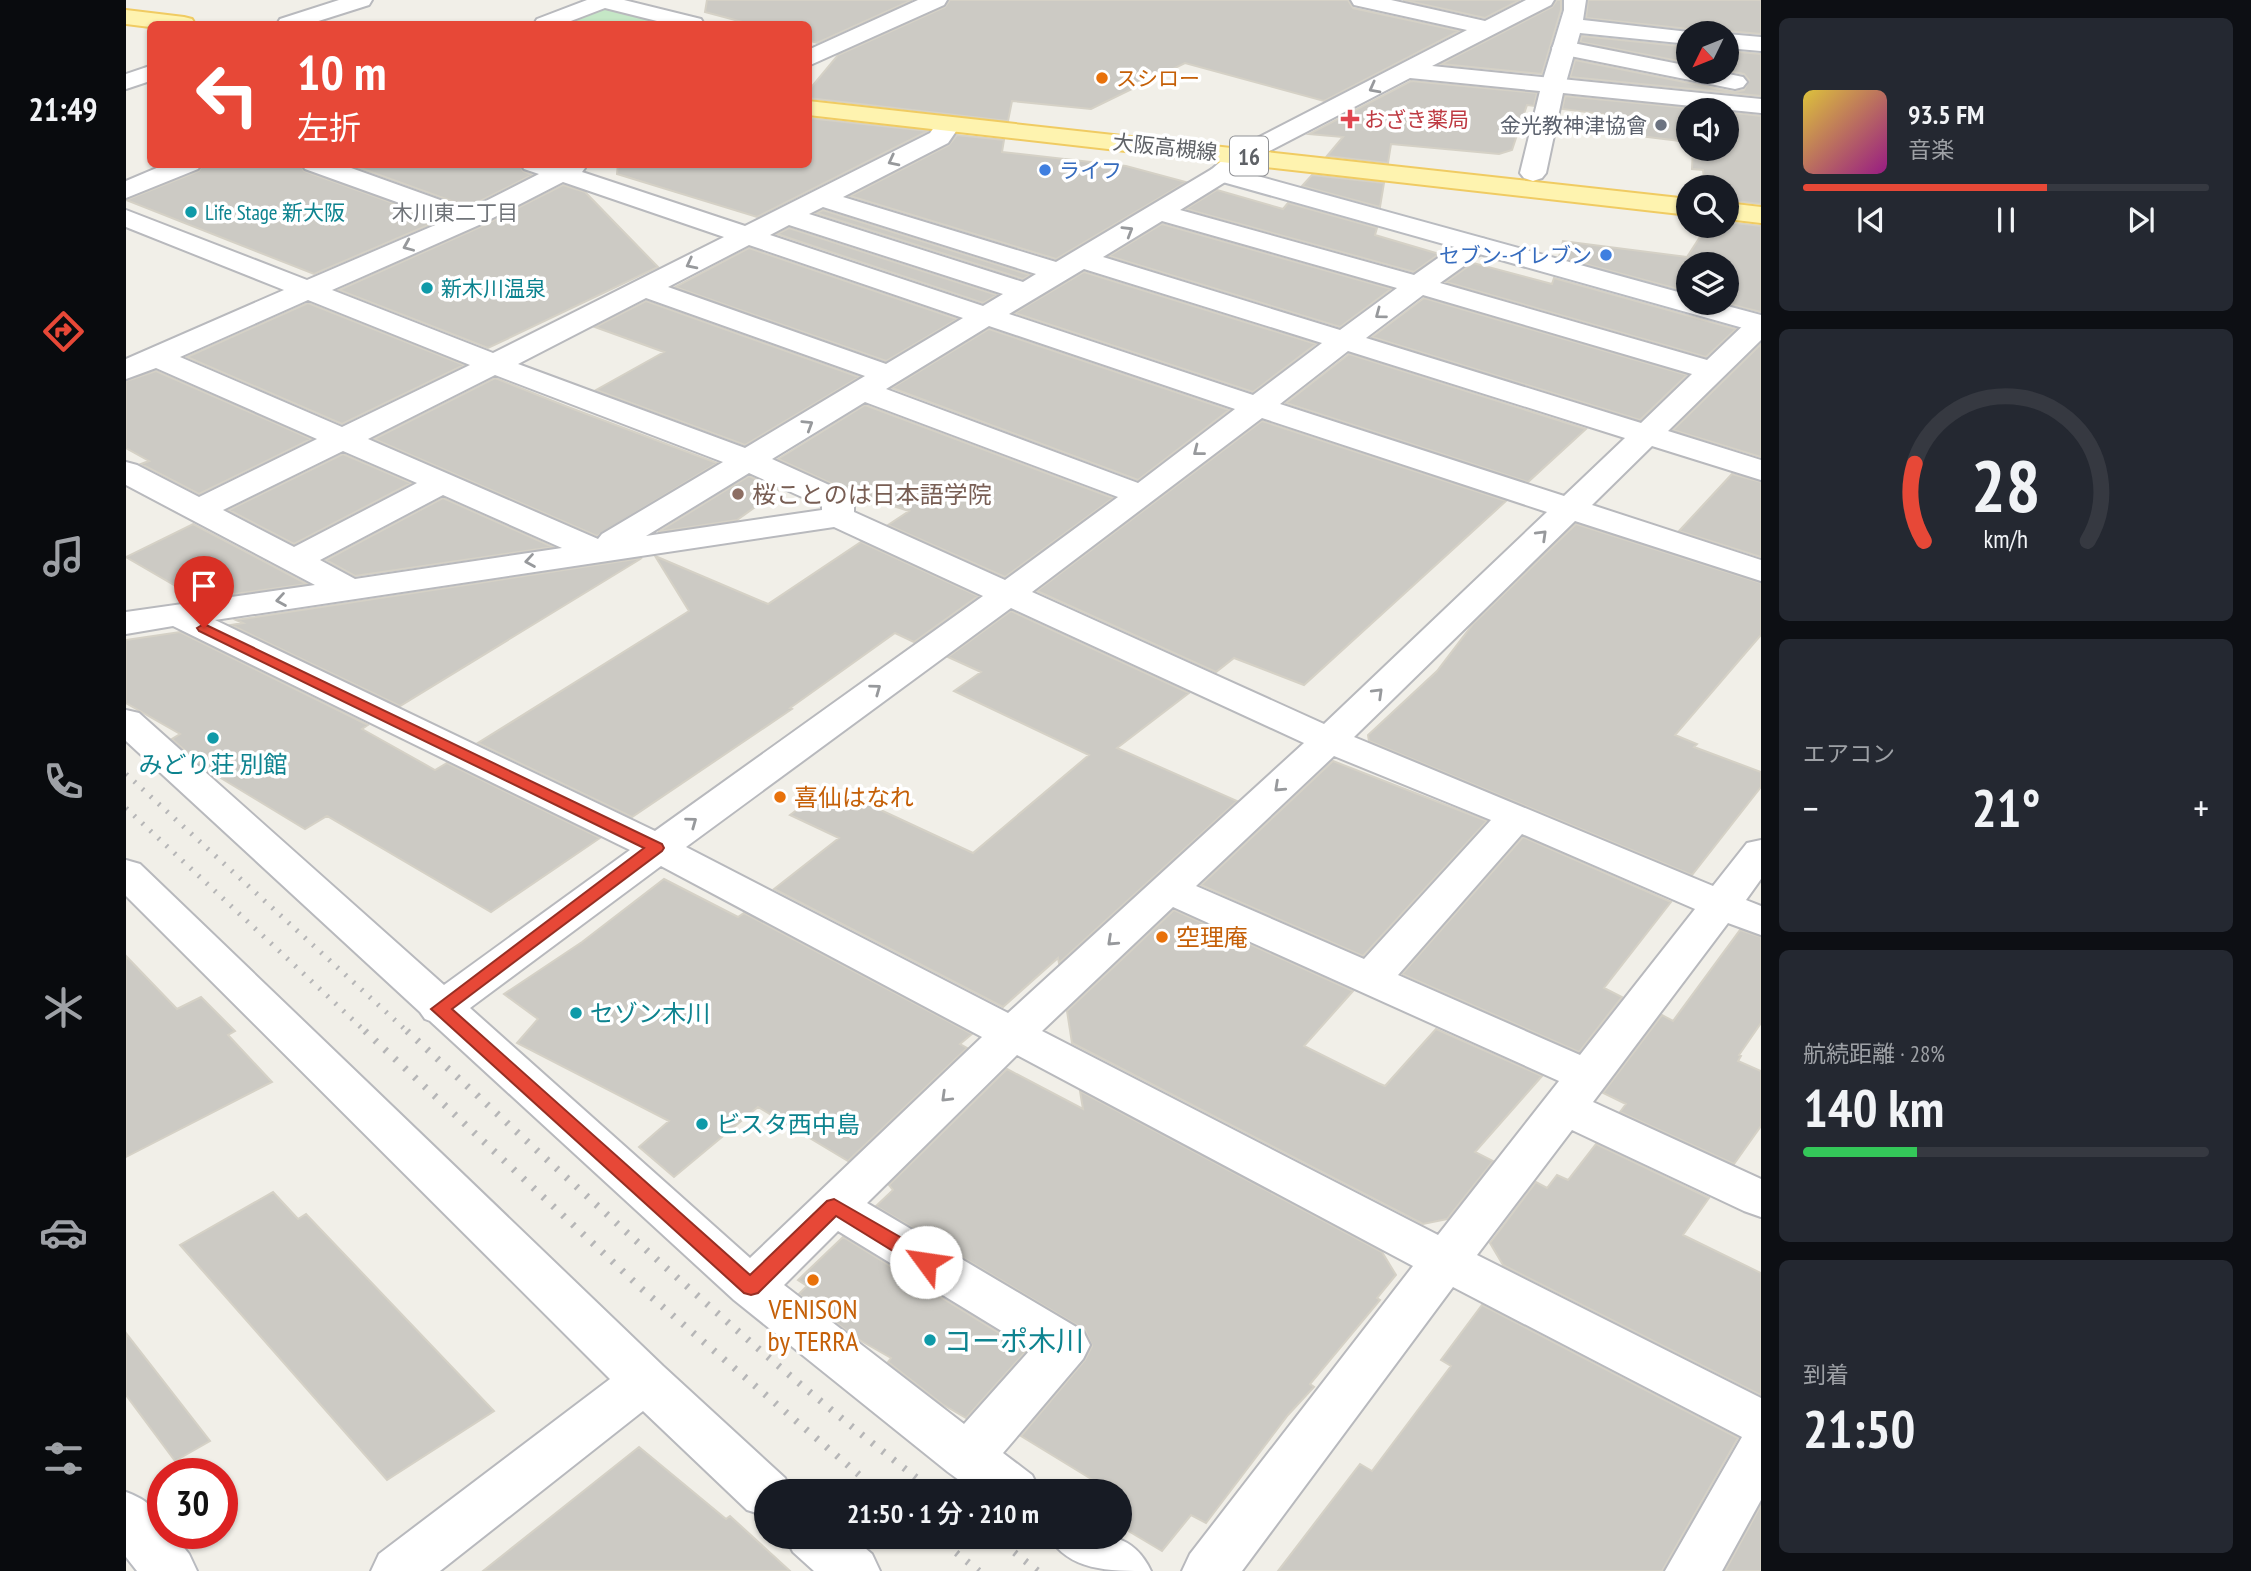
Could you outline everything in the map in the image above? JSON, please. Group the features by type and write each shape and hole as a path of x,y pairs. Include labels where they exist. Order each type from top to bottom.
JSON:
{"main road":[{"path":"126,17 159,21"},
{"path":"126,33 147,36"},
{"name":"大阪高槻線","path":"812,93 1676,189"},
{"name":"大阪高槻線","path":"812,108 1676,205"},
{"path":"1739,195 1761,197"},
{"path":"1739,212 1761,215"}],"street":[{"path":"297,21 361,0"},
{"path":"552,21 602,0 681,21"},
{"path":"812,55 936,0"},
{"path":"1362,0 1486,28"},
{"path":"597,551 1222,174 1243,155 1543,0"},
{"path":"1533,173 1553,86 1575,10 1575,0"},
{"path":"1566,36 1676,37"},
{"path":"1566,36 1761,87"},
{"path":"1740,42 1761,44"},
{"path":"1408,71 1761,106"},
{"path":"126,82 147,74"},
{"path":"196,511 495,364 939,138 949,124"},
{"path":"126,190 179,168"},
{"path":"325,168 470,219"},
{"path":"126,370 470,219 571,169 745,236 1761,571"},
{"path":"1222,174 1761,324"},
{"path":"819,198 1345,340 1761,470"},
{"path":"1158,212 1712,372"},
{"path":"785,215 1026,292"},
{"path":"126,218 599,406 750,461 838,501 838,517"},
{"path":"440,1009 656,848 1141,495 1255,406 1475,245"},
{"path":"644,288 890,374"},
{"path":"751,1287 1012,1034 1329,740 1761,324"},
{"path":"156,357 597,551"},
{"path":"864,391 1141,495"},
{"path":"126,472 349,589"},
{"path":"295,559 440,484"},
{"path":"126,623 838,517 1329,740 1740,914"},
{"path":"179,616 656,848 1445,1261 1761,1423"},
{"path":"126,722 440,1009 751,1287 997,1479"},
{"path":"1370,979 1516,817"},
{"path":"1210,1571 1576,1092 1740,914 1761,852"},
{"path":"126,873 645,1381 754,1483"},
{"path":"1168,889 1370,979 1576,1092 1761,1199"},
{"path":"834,1206 1065,1345 967,1457"},
{"path":"399,1571 645,1381"},
{"path":"1693,1571 1761,1451"},
{"path":"126,1514 169,1571"},
{"path":"827,1549 852,1571"},
{"path":"1093,1549 1123,1571"}],"green space":[{"path":"601,5 660,21 561,21"}],"building":[{"path":"707,0 912,0 817,43 812,41 812,21 739,21 705,12"},
{"path":"950,0 1348,0 1353,8 1459,31 1324,101 1185,63 1091,109 1012,101 1008,121 812,98 812,86 838,55 945,7"},
{"path":"1403,0 1520,0 1485,18"},
{"path":"1557,0 1561,0 1561,10 1542,74 1441,64 1552,7"},
{"path":"1588,0 1761,0 1761,34 1740,32 1740,21 1676,21 1676,28 1586,18"},
{"path":"1582,36 1676,46 1676,60 1580,42"},
{"path":"1740,52 1761,54 1761,96 1570,77 1575,60 1676,80 1676,84 1694,84 1734,92 1744,90 1749,80 1740,73"},
{"path":"1411,81 1537,93 1534,106 1527,105 1512,150 1499,154 1391,144 1388,163 1327,156 1343,137 1309,134"},
{"path":"1565,96 1676,107 1676,140 1598,131 1603,114 1562,109"},
{"path":"1739,113 1761,116 1761,204 1739,201 1739,175 1704,175 1703,170 1692,169 1692,161 1739,161"},
{"path":"812,118 928,131 757,217 617,174 618,168 812,168"},
{"path":"957,135 1004,140 1002,152 1126,166 1186,182 1056,259 850,196 949,145"},
{"path":"201,168 302,168 304,171 440,220 314,274 126,200"},
{"path":"360,168 521,168 532,175 468,207"},
{"path":"1312,175 1384,183 1380,207 1302,186"},
{"path":"563,185 585,192 658,267 488,348 339,290 480,227"},
{"path":"1217,190 1283,209 1288,203 1377,228 1375,235 1439,254 1414,272 1186,209"},
{"path":"823,210 1030,275 1023,279 816,213"},
{"path":"1739,223 1761,226 1761,312 1739,306 1739,252 1690,252 1699,238 1739,238"},
{"path":"1162,224 1391,289 1340,327 1109,256"},
{"path":"789,228 997,295 983,303 777,234"},
{"path":"1563,241 1676,256 1676,288 1559,257"},
{"path":"749,248 957,319 886,361 675,287"},
{"path":"1473,263 1552,284 1554,278 1676,312 1676,315 1686,315 1736,329 1706,357 1446,282"},
{"path":"1084,272 1316,344 1253,392 1015,313"},
{"path":"1424,298 1687,375 1640,420 1372,337"},
{"path":"646,301 859,377 745,445 596,390 664,352 595,327"},
{"path":"308,303 464,365 342,424 187,357"},
{"path":"989,329 1229,410 1138,480 892,388"},
{"path":"1761,344 1761,457 1673,430"},
{"path":"1349,354 1586,429 1528,482 1286,403"},
{"path":"156,371 311,439 199,494 141,464 149,461 126,448 126,381"},
{"path":"495,378 717,463 597,536 374,439"},
{"path":"865,405 1113,498 1005,577 888,525 909,511 852,493 778,459"},
{"path":"1262,421 1506,501 1304,685 1234,658 1216,672 1037,591"},
{"path":"343,454 411,483 294,544 229,510"},
{"path":"1732,474 1761,482 1761,557 1679,531"},
{"path":"749,476 779,490 737,520 658,532"},
{"path":"443,498 553,547 355,576 326,560"},
{"path":"193,524 307,584 198,599 126,557"},
{"path":"1576,524 1761,583 1761,635 1675,735 1697,744 1694,747 1761,772 1761,787 1692,875 1369,741 1368,735 1437,671 1473,624"},
{"path":"861,542 978,596 914,642 895,633 790,708 792,709 632,817 478,743 689,611 655,556 768,604"},
{"path":"642,558 400,706 231,625 243,623 236,620"},
{"path":"1011,611 1189,693 1117,748 1237,801 1059,963 1058,958 1003,1007 774,889 839,838 790,815 829,786 973,853 1089,755 954,691 981,672 948,657"},
{"path":"180,632 368,725 362,729 435,770 447,763 600,838 491,912 327,816 305,829 206,769 172,739 180,734 126,703 126,640"},
{"path":"1333,761 1487,821 1363,956 1201,885"},
{"path":"1523,837 1671,902 1604,988 1622,997 1579,1052 1402,974"},
{"path":"664,879 738,917 744,913 972,1034 960,1044 967,1048 848,1161 758,1107 674,1177 639,1147 669,1121 517,1043 538,1019 504,994 582,942"},
{"path":"1174,910 1353,991 1304,1046 1378,1083 1385,1086 1436,1029 1542,1076 1475,1152 1493,1161 1447,1219 1423,1224 1072,1043 1067,1011"},
{"path":"1740,930 1761,937 1761,1023 1739,1055 1741,1056 1738,1061 1761,1071 1761,1126 1734,1164 1620,1112 1626,1104 1603,1093 1662,1015 1673,1021"},
{"path":"126,956 177,1009 201,997 235,1031 228,1035 272,1082 126,1157"},
{"path":"1007,1069 1083,1109 1080,1091 1382,1252 1396,1275 1377,1298 1380,1300 1310,1384 1314,1387 1288,1415 1206,1523 1191,1515 1162,1551 1132,1533 1132,1479 1091,1479 1021,1436 1085,1360 1092,1346 1085,1330 876,1206 893,1190 889,1185"},
{"path":"1596,1144 1709,1198 1683,1235 1761,1273 1761,1395 1503,1265 1490,1243 1536,1182 1547,1188 1557,1175 1568,1180"},
{"path":"273,1192 298,1219 306,1214 494,1411 387,1480 180,1245"},
{"path":"843,1237 1027,1350 966,1418 942,1404 888,1362 891,1358 856,1338 799,1294 807,1286 798,1280"},
{"path":"1482,1305 1738,1438 1662,1571 1278,1571 1360,1464 1372,1471 1451,1366 1441,1360"},
{"path":"126,1333 210,1441 180,1458 173,1458 126,1395"},
{"path":"639,1447 726,1519 730,1516 754,1538 754,1549 766,1549 790,1571 483,1571"},
{"path":"1761,1505 1761,1571 1725,1571"}],"railway":[{"path":"126,774 409,1033"},
{"path":"126,808 367,1033"},
{"path":"365,1031 643,1290 864,1479"},
{"path":"407,1031 731,1325 797,1382 919,1479"},
{"path":"951,1549 979,1571"},
{"path":"1010,1549 1038,1571"}],"place":[{"name":"スシロー","path":"1102,78"},
{"name":"おざき薬局","path":"1350,119"},
{"name":"金光教神津協會","path":"1661,125"},
{"name":"ライフ","path":"1045,170"},
{"name":"Life Stage 新大阪","path":"191,212"},
{"name":"セブン-イレブン","path":"1606,255"},
{"name":"新木川温泉","path":"427,288"},
{"name":"桜ことのは日本語学院","path":"738,494"},
{"name":"みどり荘 別館","path":"213,738"},
{"name":"喜仙はなれ","path":"780,797"},
{"name":"空理庵","path":"1162,937"},
{"name":"セゾン木川","path":"576,1013"},
{"name":"ビスタ西中島","path":"702,1124"},
{"name":"VENISON by TERRA","path":"813,1280"},
{"name":"コーポ木川","path":"930,1340"}],"district":[{"name":"木川東二丁目","path":"455,212"}],"route":[{"path":"204,628 656,848 440,1009 751,1287 834,1206 926,1262"}]}
